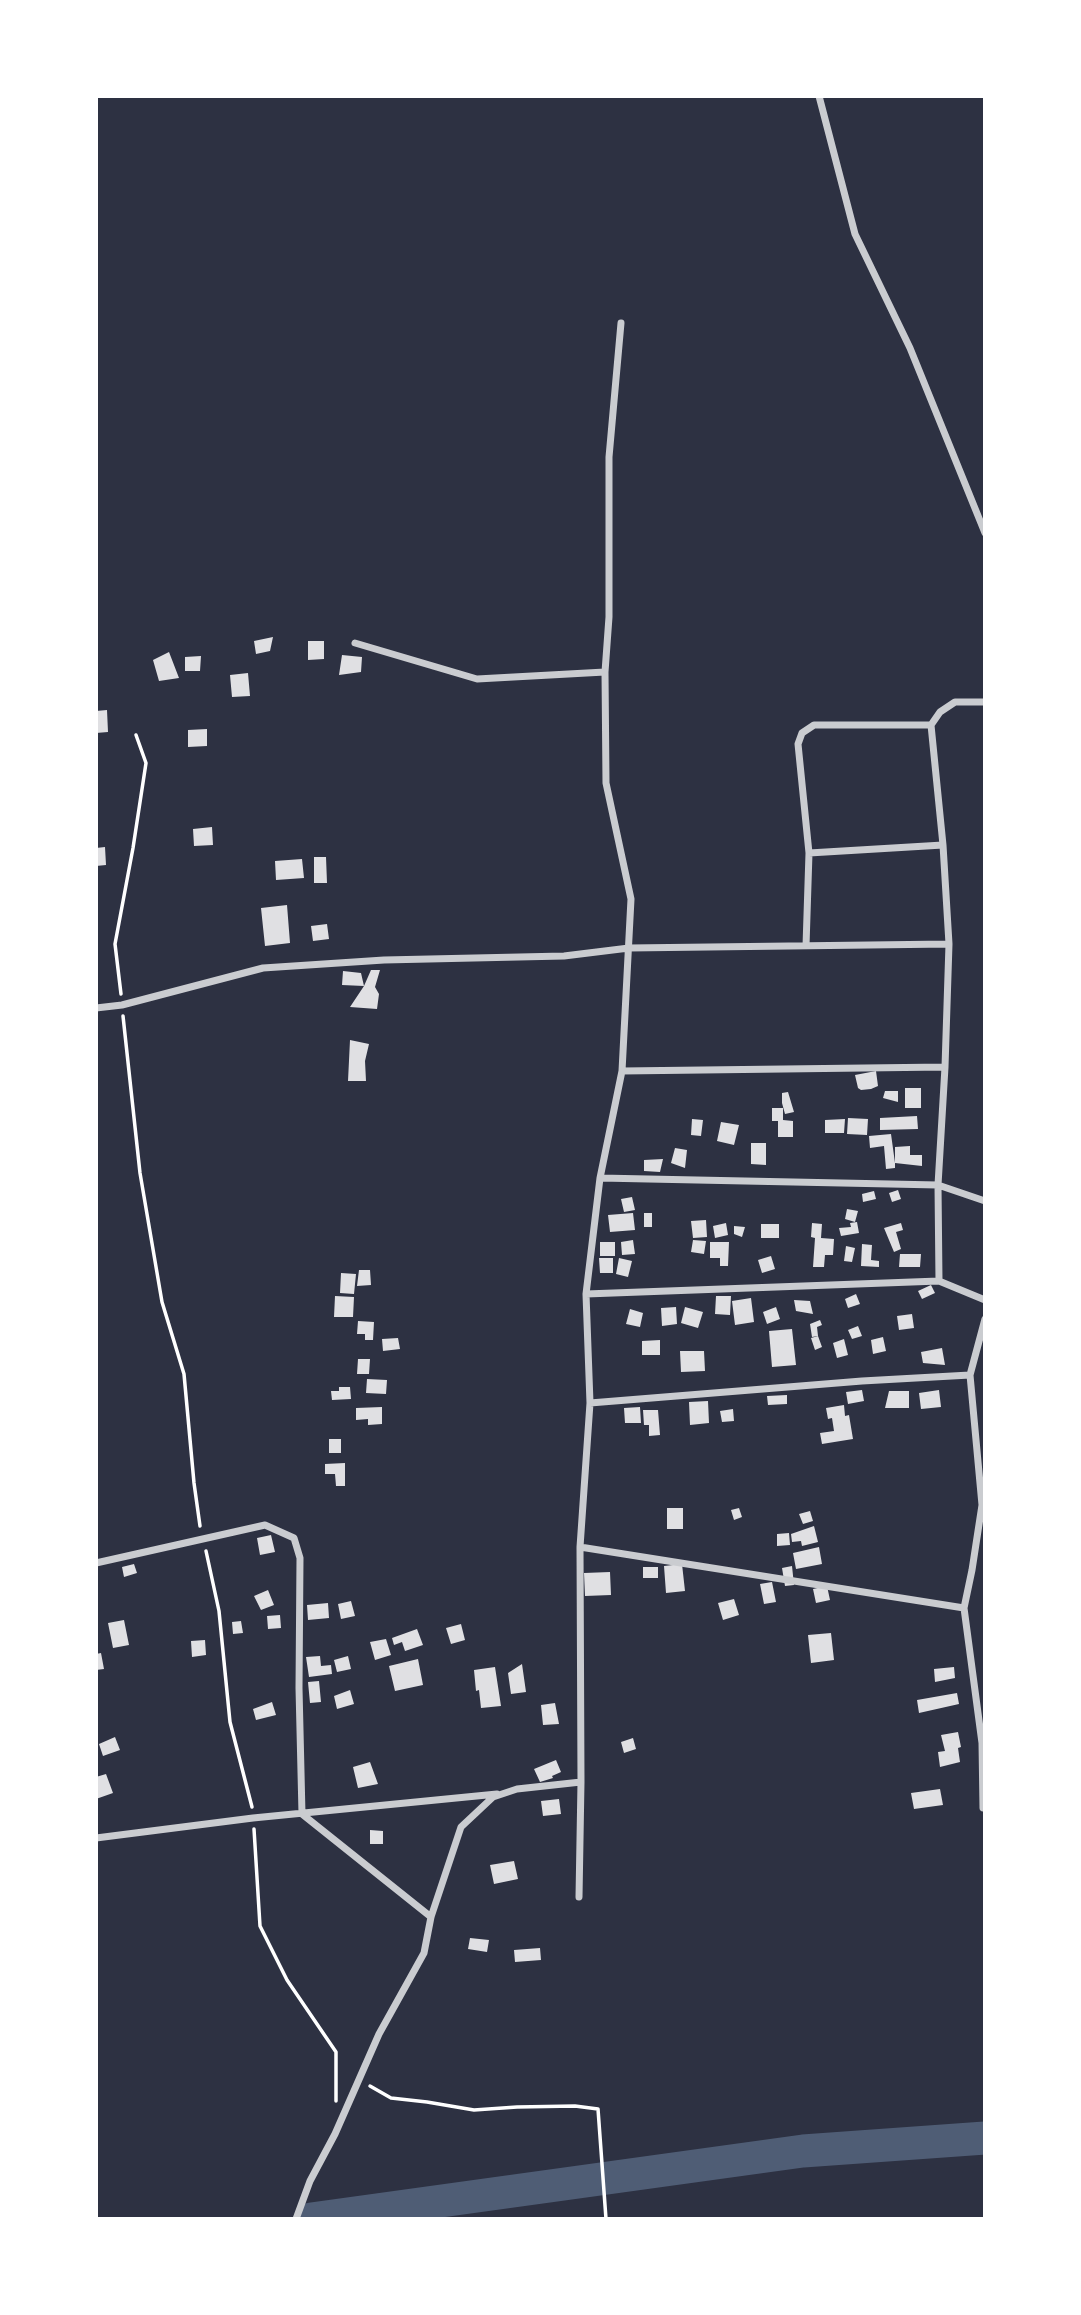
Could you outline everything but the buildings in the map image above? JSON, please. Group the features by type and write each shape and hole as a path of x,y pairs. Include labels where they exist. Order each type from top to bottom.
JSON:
{"street":[{"path":"819,96 855,234 909,348 985,533"},
{"path":"579,1897 580,1547 590,1404 586,1294 600,1178 622,1070 631,899 606,783 609,457 621,323"},
{"path":"355,643 477,679 605,672"},
{"path":"939,1281 938,1185 946,1067 948,944 943,845 931,725 940,712 955,702 985,702"},
{"path":"806,946 809,853 798,744 802,733 814,725 931,725"},
{"path":"809,853 943,845"},
{"path":"96,1008 122,1005 263,968 384,960 564,956 629,948 948,944"},
{"path":"622,1070 946,1067"},
{"path":"600,1178 938,1185 985,1201"},
{"path":"586,1294 939,1281 985,1300"},
{"path":"983,1808 982,1743 964,1608 982,1505 970,1375 985,1319"},
{"path":"590,1404 862,1381 970,1375"},
{"path":"96,1563 265,1525 294,1538 300,1558 302,1814"},
{"path":"580,1547 964,1608"},
{"path":"296,2219 310,2181 335,2134 379,2034 425,1953 431,1917 461,1828 493,1797 517,1789 581,1782"},
{"path":"96,1838 253,1818 501,1794"},
{"path":"302,1814 431,1917"}],"path":[{"path":"136,735 146,763 115,944 141,1172 162,1302 184,1374 194,1483 219,1611 230,1722 252,1801 260,1926 287,1980 336,2052 335,2107"},
{"path":"359,2080 391,2098 474,2110 575,2106 598,2109 606,2219"}],"waterway":[{"path":"311,2219 803,2151 985,2138"},
{"path":"343,2216 352,2219"}]}
